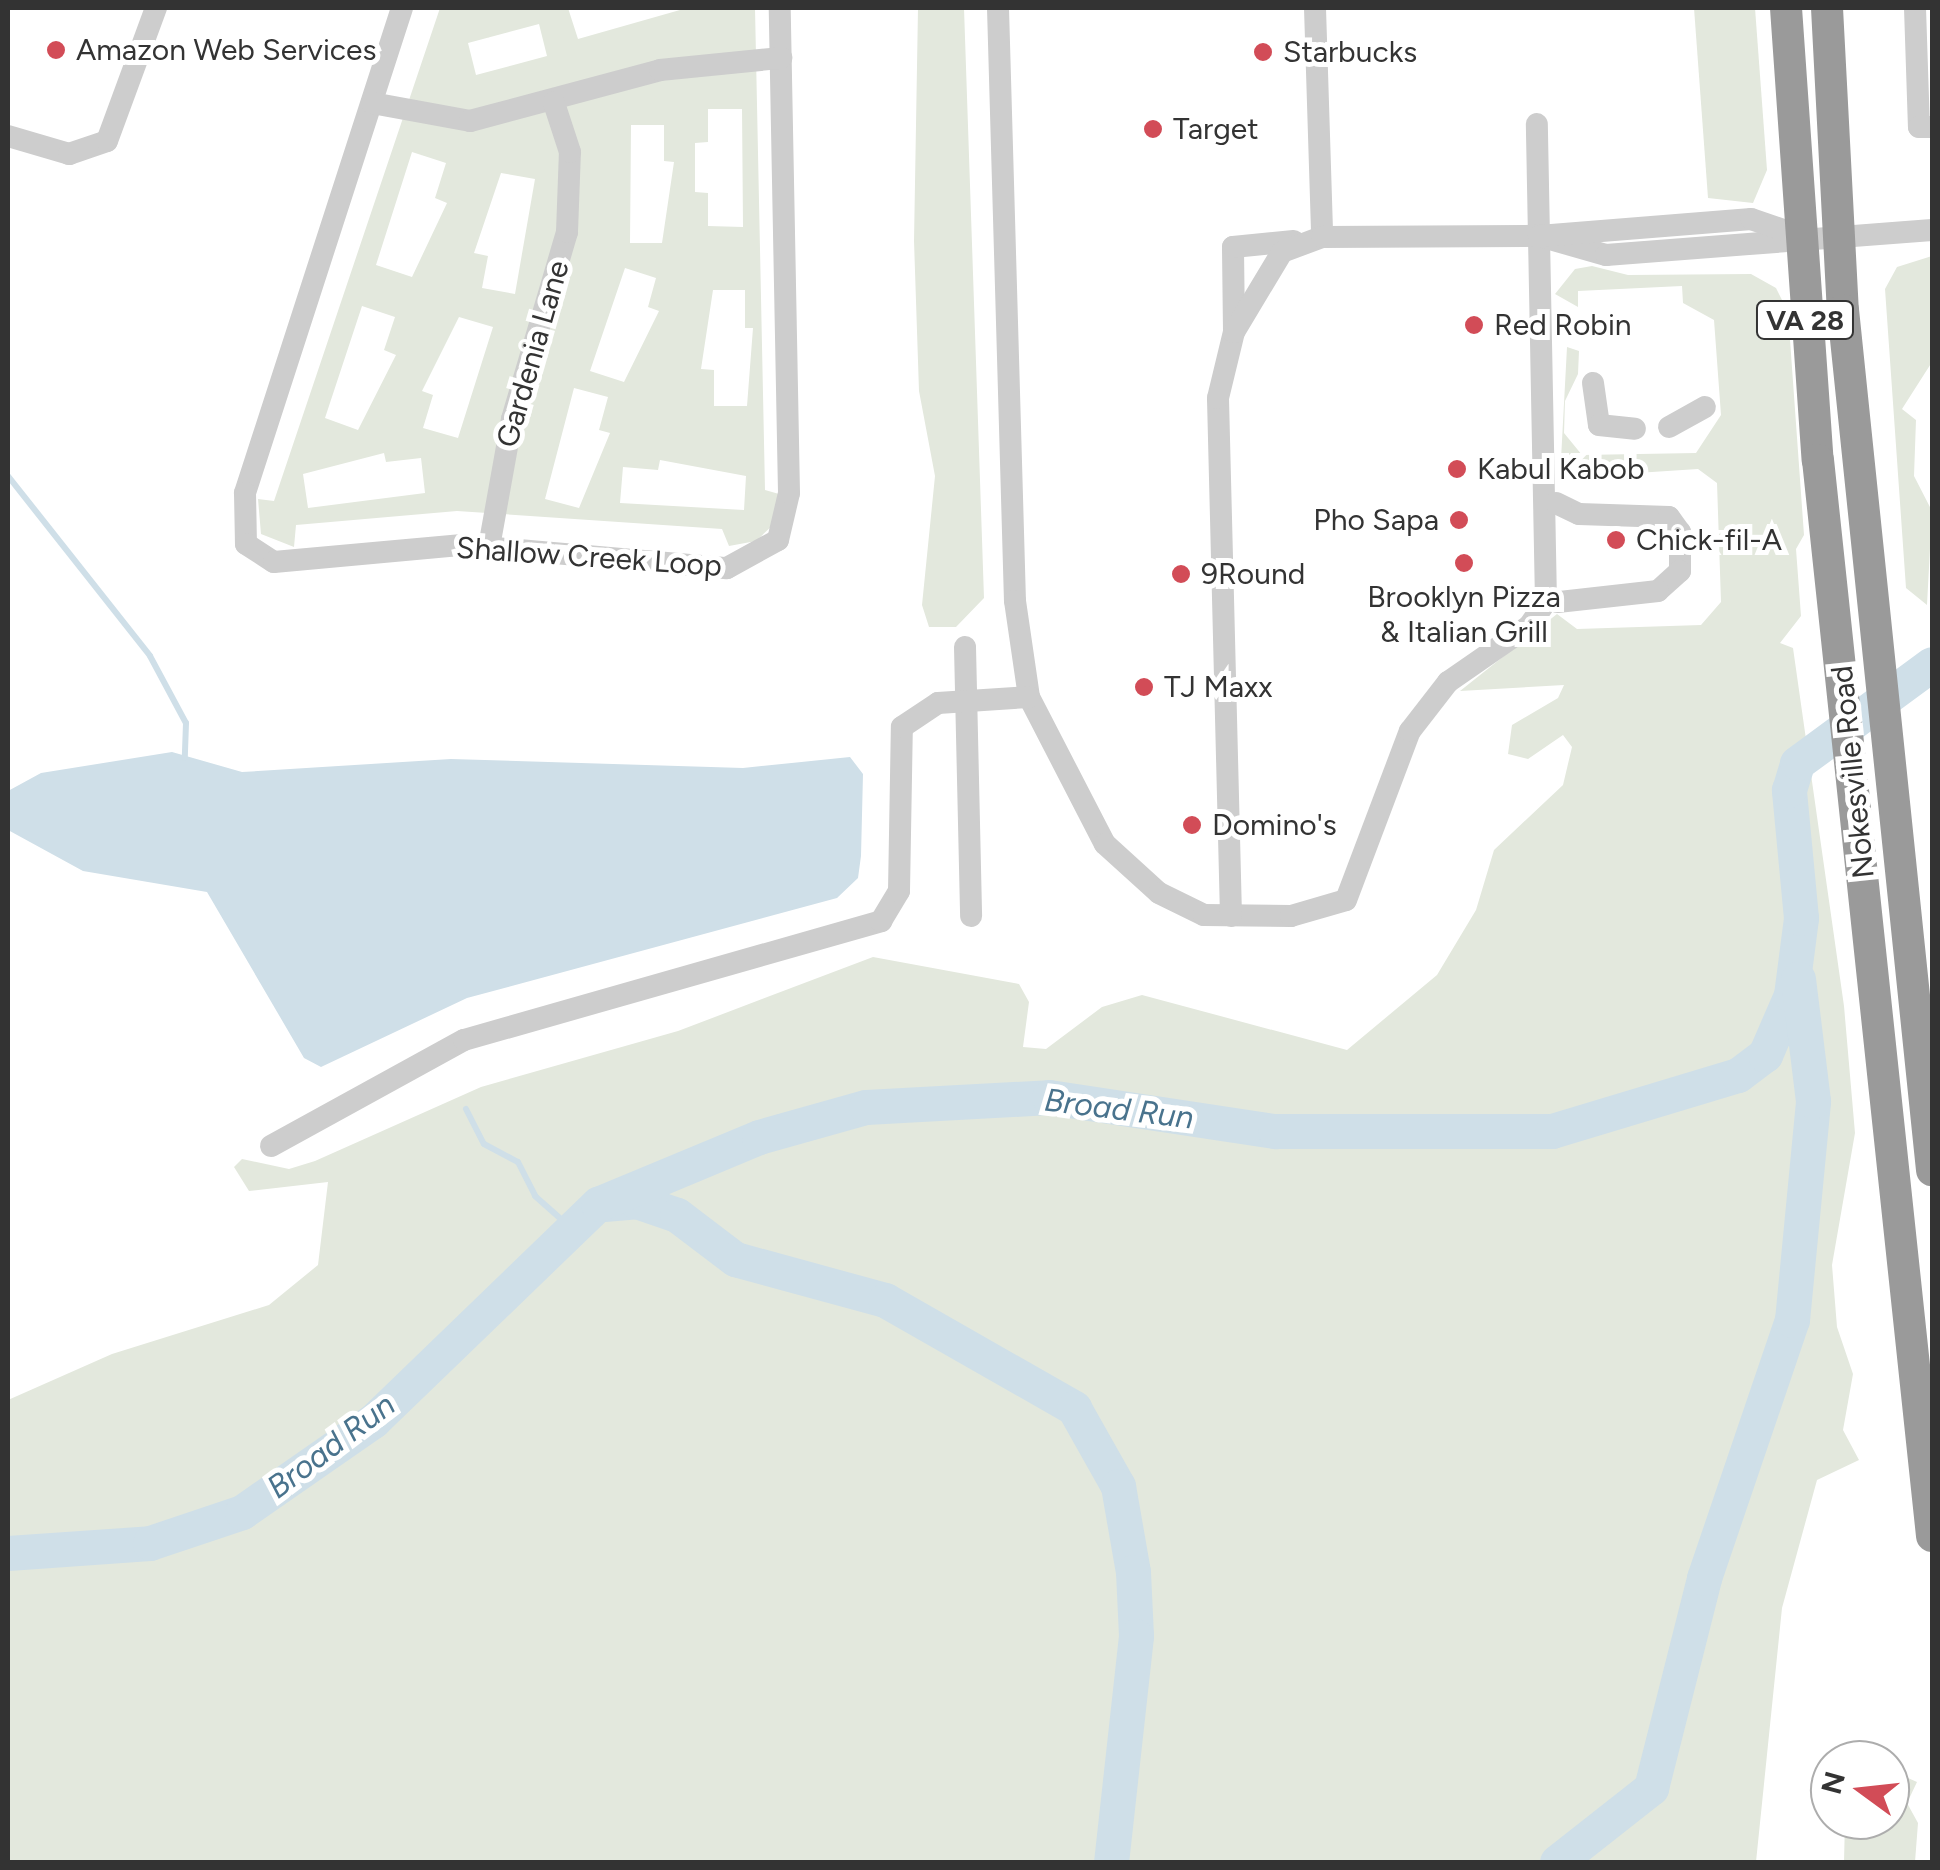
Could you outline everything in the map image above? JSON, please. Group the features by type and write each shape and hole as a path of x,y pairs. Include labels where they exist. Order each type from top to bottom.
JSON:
{"highway":[{"name":"Nokesville Road","path":"1786,8 1798,235 1932,1536"},
{"name":"Nokesville Road","path":"1827,8 1838,234 1932,1170"}],"street":[{"path":"8,136 69,154 107,141 156,8"},
{"name":"Shallow Creek Loop","path":"402,8 239,521 258,556 294,564 488,547 726,568 778,540 789,493 780,8"},
{"path":"998,8 1015,601 1029,697 1068,786 1126,868 1183,908 1231,916 1291,916 1346,900 1410,731 1448,682 1528,626 1546,602 1536,124"},
{"path":"1315,8 1322,237"},
{"path":"1915,8 1918,127 1932,126"},
{"path":"372,103 470,121 554,104 660,70 781,58"},
{"name":"Gardenia Lane","path":"488,547 512,419 567,232 570,152 554,104"},
{"path":"1231,916 1218,398 1234,332 1233,247 1322,237 1539,236 1752,219 1798,235 1932,230"},
{"path":"1234,332 1294,241"},
{"path":"1593,383 1599,425 1636,429"},
{"path":"1670,428 1705,407"},
{"path":"1556,503 1580,514 1669,517 1680,532 1680,571 1658,590 1558,602"},
{"path":"965,647 971,916"},
{"path":"271,1146 464,1040 881,921 899,891 896,737 931,705 1029,697"}],"shaded area":[{"path":"440,8 568,8 578,39 687,8 755,8 765,490 779,494 775,523 756,541 729,546 722,529 457,511 296,525 294,547 261,534 258,499 274,501","holes":["539,24 547,56 476,75 468,43","708,109 742,109 743,227 708,226 708,193 695,192 695,143 708,142","631,125 664,125 664,161 674,162 662,243 630,243","412,152 446,163 435,198 447,203 412,277 376,265","501,173 535,179 515,294 482,288 488,256 474,253","625,268 656,278 648,307 659,311 624,382 590,371","713,290 745,290 745,328 753,328 747,406 714,406 714,370 701,369","362,306 395,317 384,350 396,355 358,430 325,418","459,317 493,327 458,438 423,428 433,395 422,391","574,388 608,397 599,430 610,433 579,508 545,499","384,453 386,462 421,458 425,493 308,508 303,474","660,460 746,476 744,510 620,503 623,467 658,470"]},
{"path":"918,8 964,8 984,598 956,627 929,627 922,605 935,476 919,391 914,241"},
{"path":"1694,8 1755,8 1767,170 1753,203 1708,198"},
{"path":"1932,256 1932,362 1902,409 1916,420 1914,476 1932,511 1927,605 1906,588 1885,289 1897,267"},
{"path":"1592,266 1628,275 1751,274 1776,288 1788,312 1804,535 1796,549 1801,616 1780,643 1793,648 1844,1006 1855,1133 1832,1265 1837,1327 1853,1374 1843,1430 1859,1460 1817,1480 1782,1608 1756,1862 8,1862 8,1400 112,1354 269,1305 318,1265 328,1182 249,1191 234,1167 242,1159 289,1169 315,1161 481,1087 678,1031 873,957 1019,984 1029,1002 1023,1047 1046,1049 1102,1007 1142,995 1347,1050 1437,975 1476,910 1494,850 1563,785 1572,747 1563,735 1528,759 1508,754 1512,725 1558,698 1564,685 1460,691 1557,614 1577,629 1701,625 1721,602 1717,483 1698,469 1560,478 1567,347 1579,351 1578,374 1565,401 1564,433 1582,455 1696,453 1721,415 1714,320 1683,303 1682,286 1578,291 1578,307 1555,294 1575,269"},
{"path":"172,752 242,772 451,759 743,768 850,757 863,774 858,878 837,898 467,998 321,1067 304,1058 207,892 83,871 8,830 8,791 41,773"},
{"path":"1910,1808 1918,1823 1915,1862 1844,1862 1845,1840 1910,1840"}],"waterway":[{"path":"8,476 150,656 186,723 185,758"},
{"name":"Broad Run","path":"8,1553 150,1543 242,1512 373,1421 598,1204 759,1137 866,1107 1049,1097 1275,1131 1552,1131 1738,1075 1765,1055 1791,995 1801,918 1789,790 1797,763 1932,664"},
{"path":"1557,1862 1651,1788 1704,1578 1792,1320 1813,1101 1798,979"},
{"path":"466,1109 484,1144 518,1162 535,1196 570,1227"},
{"path":"604,1204 636,1201 677,1215 735,1259 885,1300 1074,1408 1118,1486 1133,1572 1136,1636 1111,1862"}],"place":[{"name":"Amazon Web Services","path":"56,50"},
{"name":"Starbucks","path":"1263,52"},
{"name":"Target","path":"1153,129"},
{"name":"Red Robin","path":"1474,325"},
{"name":"Kabul Kabob","path":"1457,469"},
{"name":"Pho Sapa","path":"1459,520"},
{"name":"Chick-fil-A","path":"1616,540"},
{"name":"Brooklyn Pizza & Italian Grill","path":"1464,563"},
{"name":"9Round","path":"1181,574"},
{"name":"TJ Maxx","path":"1144,687"},
{"name":"Domino's","path":"1192,825"}]}
